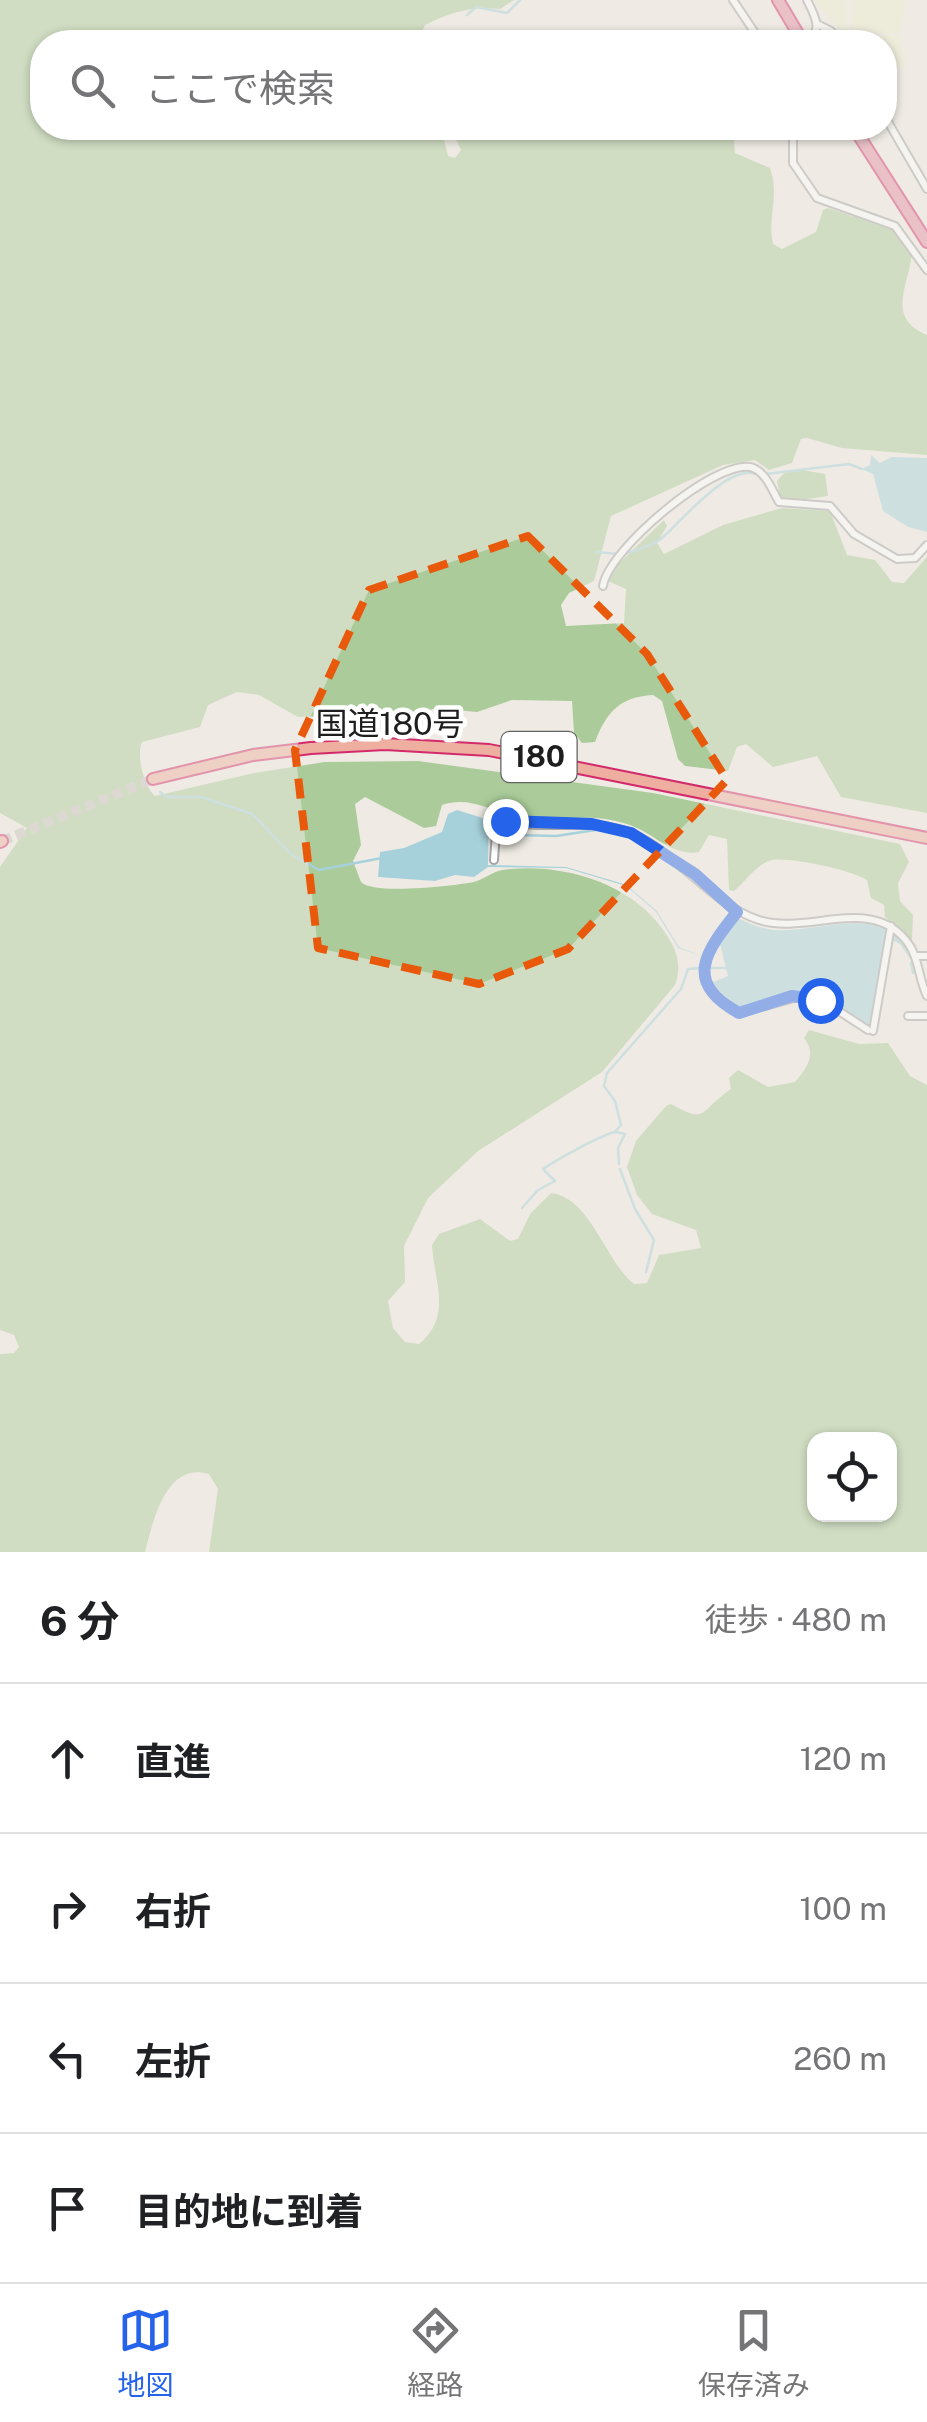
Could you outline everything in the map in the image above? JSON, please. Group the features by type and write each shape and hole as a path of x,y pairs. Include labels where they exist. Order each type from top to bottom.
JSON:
{"highway":[{"path":"778,0 796,30"},
{"path":"862,140 927,242"},
{"name":"国道180号","path":"153,779 253,755 385,744 439,746 532,756 925,837"}],"street":[{"path":"733,0 753,30"},
{"path":"807,0 818,24 829,30"},
{"path":"816,30 818,24"},
{"path":"897,137 927,189"},
{"path":"794,140 795,169 829,206 895,226 927,270"},
{"path":"603,586 608,569 658,514 723,474 746,466 760,472 779,502 830,506 854,534 897,558 914,558 927,545"},
{"path":"494,860 497,818 532,824 614,827 653,844 737,912 778,925 835,918 891,933 915,956 927,996"},
{"path":"737,912 708,949 704,962 705,980 715,994 739,1013 792,996 820,1000 870,1031 891,933"},
{"path":"915,956 927,956"},
{"path":"908,1016 927,1016"}],"highlighted area":[{"path":"528,536 647,654 727,780 568,949 479,984 318,948 295,750 369,590"}],"green space":[{"path":"0,0 514,0 500,9 453,13 425,25 423,30 30,30 30,140 444,140 448,156 455,158 461,150 456,140 734,140 735,153 770,168 774,188 773,244 782,249 816,232 823,210 828,208 896,231 912,253 903,310 914,328 927,335 927,455 842,448 807,438 801,439 792,463 769,470 755,460 723,465 611,516 594,581 569,593 561,605 566,626 624,623 626,589 608,581 610,572 664,520 667,526 657,543 664,554 723,525 782,508 830,511 847,555 875,560 892,582 904,583 927,557 927,813 841,797 817,756 773,767 746,744 737,747 728,771 685,766 678,759 662,701 653,695 631,699 615,708 595,742 582,743 574,733 572,701 512,700 477,712 436,708 420,713 298,717 259,695 237,692 208,705 200,727 142,742 140,755 144,779 155,796 254,773 325,762 418,761 653,793 900,844 909,862 898,883 900,901 913,915 912,941 885,917 884,905 871,898 867,880 859,876 806,862 772,860 734,891 729,890 727,839 709,835 699,852 690,853 672,848 630,825 604,819 519,818 476,804 454,802 442,805 436,826 424,828 365,797 355,804 361,845 353,861 361,882 381,888 464,884 502,870 523,868 587,877 643,907 668,937 678,967 675,985 602,1072 478,1151 428,1198 404,1246 405,1282 388,1301 393,1328 405,1342 419,1344 436,1322 439,1298 432,1245 439,1234 480,1219 510,1241 518,1239 530,1214 551,1193 577,1206 634,1284 647,1283 659,1255 701,1248 696,1230 652,1214 637,1195 627,1167 636,1141 666,1106 671,1104 692,1114 703,1113 731,1089 729,1078 738,1070 768,1087 795,1082 809,1061 810,1050 804,1038 809,1030 859,1044 888,1043 910,1076 927,1085 927,1552 209,1552 218,1489 209,1474 194,1472 182,1476 164,1496 145,1552 0,1552 0,1354 14,1353 19,1347 14,1335 0,1330 0,867 27,828 0,813"},
{"path":"814,0 846,0 847,30 840,30"},
{"path":"853,0 905,0 901,33 850,30"},
{"path":"897,35 900,35 906,66 897,68"},
{"path":"797,469 825,474 828,496 786,502 780,496 777,481 784,473"}],"water":[{"path":"871,455 880,463 892,457 927,458 927,532 908,527 883,511 873,474 861,469 870,465"},
{"path":"457,810 489,820 488,865 566,867 627,885 657,911 679,947 702,956 678,948 656,912 626,886 566,868 488,867 474,877 455,875 435,881 378,877 380,852 404,848 442,832 448,814"},
{"path":"737,918 774,930 872,924 901,941 911,960 900,944 886,937 870,1026 825,998 796,993 739,1009 711,983 728,976 719,940"}],"waterway":[{"path":"467,15 476,7 507,13 520,0"},
{"path":"766,474 849,464 862,469"},
{"path":"626,553 659,540 721,484 747,473 759,475"},
{"path":"596,552 619,554"},
{"path":"160,792 166,797 201,797 252,814 292,855 319,870 382,858"},
{"path":"500,842 516,835 556,836 602,829 636,840 670,861"},
{"path":"911,963 913,973"},
{"path":"615,1132 621,1125 615,1101 604,1086 607,1073 681,989 688,969 700,968"},
{"path":"708,968 727,968"},
{"path":"522,1208 538,1190 555,1181 543,1169 615,1132"},
{"path":"616,1132 625,1134 618,1148 619,1164"},
{"path":"620,1169 635,1209 654,1240 646,1272"}],"tunnel":[{"path":"2,841 153,779"}],"route":[{"path":"505,821 603,825 653,844 695,874 737,912 708,949 704,972 708,988 739,1013 792,996 820,1000"}]}
